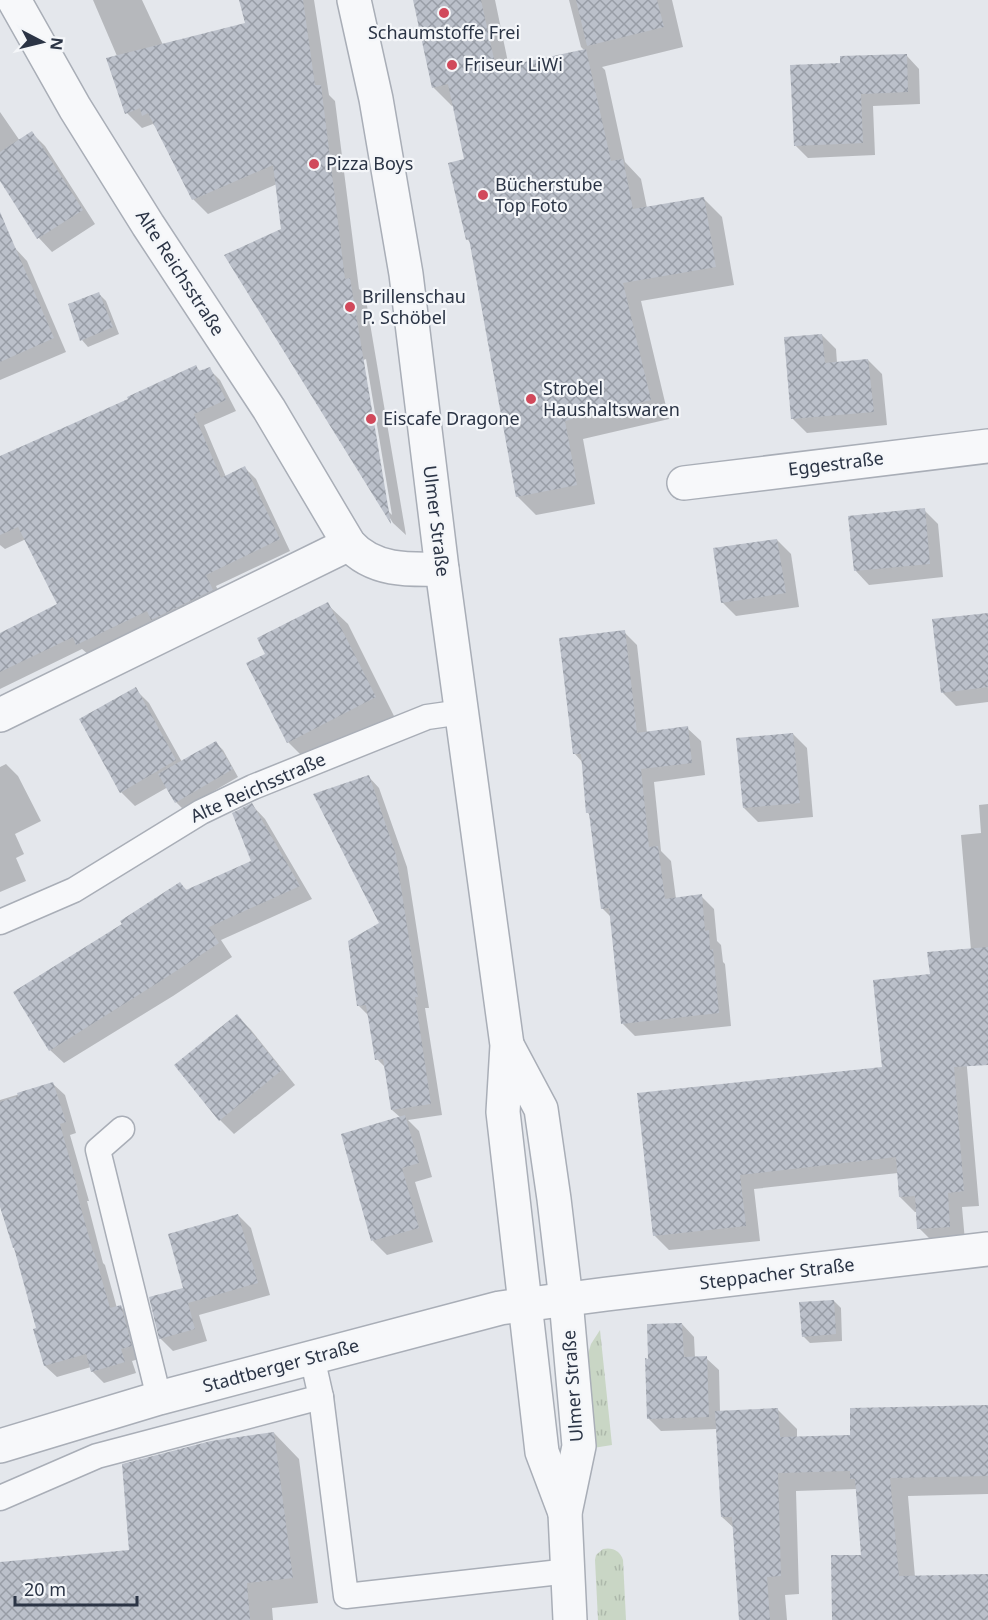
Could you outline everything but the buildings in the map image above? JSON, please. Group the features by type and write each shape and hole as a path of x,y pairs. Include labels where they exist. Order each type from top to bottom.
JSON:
{"street":[{"name":"Alte Reichsstraße","path":"14,0 75,108 148,225 269,409 349,544 358,554 388,567 411,570 442,569"},
{"name":"Ulmer Straße","path":"354,0 376,99 406,274 442,569 507,1045 503,1112 542,1452 565,1513"},
{"name":"Eggestraße","path":"684,483 988,446"},
{"path":"0,716 349,544"},
{"name":"Ulmer Straße","path":"507,1045 541,1109 554,1199 579,1446 565,1513"},
{"name":"Steppacher Straße","path":"566,1300 988,1249"},
{"name":"Stadtberger Straße","path":"0,1446 159,1398 500,1308 566,1300"},
{"path":"565,1513 570,1620"}],"lane":[{"name":"Alte Reichsstraße","path":"0,922 74,890 201,812 253,787 427,717 462,712"},
{"path":"122,1129 98,1150 159,1398"},
{"path":"312,1358 321,1397 346,1596 569,1571"},
{"path":"0,1498 97,1456 321,1397"}],"green space":[{"path":"600,1330 612,1445 593,1448 585,1364 591,1344"},
{"path":"603,1549 616,1550 623,1560 626,1620 598,1620 595,1560 596,1555"}],"place":[{"name":"Schaumstoffe Frei","path":"444,13"},
{"name":"Friseur LiWi","path":"452,65"},
{"name":"Pizza Boys","path":"314,164"},
{"name":"Bücherstube Top Foto","path":"483,195"},
{"name":"Brillenschau P. Schöbel","path":"350,307"},
{"name":"Strobel Haushaltswaren","path":"531,399"},
{"name":"Eiscafe Dragone","path":"371,419"}]}
